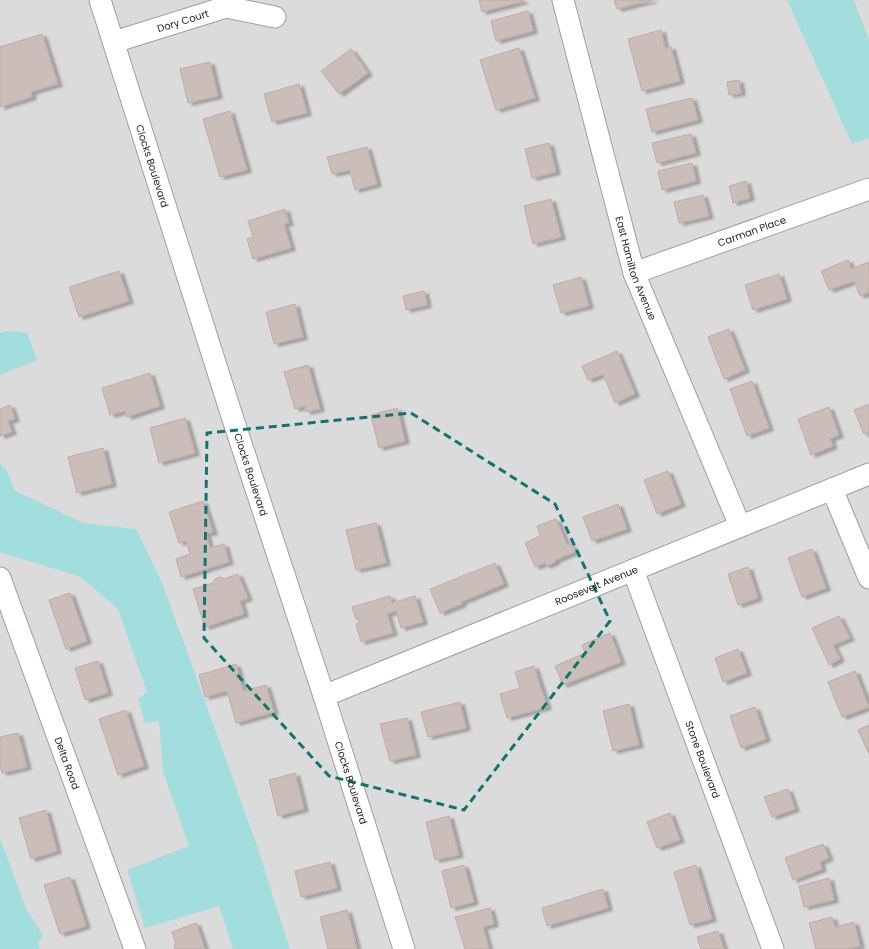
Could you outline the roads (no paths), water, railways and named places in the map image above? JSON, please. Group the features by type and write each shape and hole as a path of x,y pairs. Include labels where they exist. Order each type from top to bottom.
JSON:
{"street":[{"name":"Clocks Boulevard","path":"100,0 231,413 324,696 404,949"},
{"name":"East Hamilton Avenue","path":"563,0 634,273 740,526"},
{"name":"Dory Court","path":"114,42 226,7 275,17"},
{"name":"Carman Place","path":"634,273 869,189"},
{"name":"Roosevelt Avenue","path":"324,696 869,474"},
{"path":"832,489 869,578"},
{"name":"Stone Boulevard","path":"633,570 773,949"},
{"name":"Delta Road","path":"0,578 135,949"}],"water":[{"path":"787,0 854,0 869,40 869,138 852,144"},
{"path":"13,331 27,333 37,360 0,375 0,333"},
{"path":"0,463 7,471 14,490 83,523 136,529 163,585 256,843 290,949 233,949 219,906 145,928 127,870 189,846 163,772 159,721 145,723 138,699 147,692 118,609 81,577 0,552"},
{"path":"0,838 27,910 43,935 38,943 40,949 0,949"}]}
